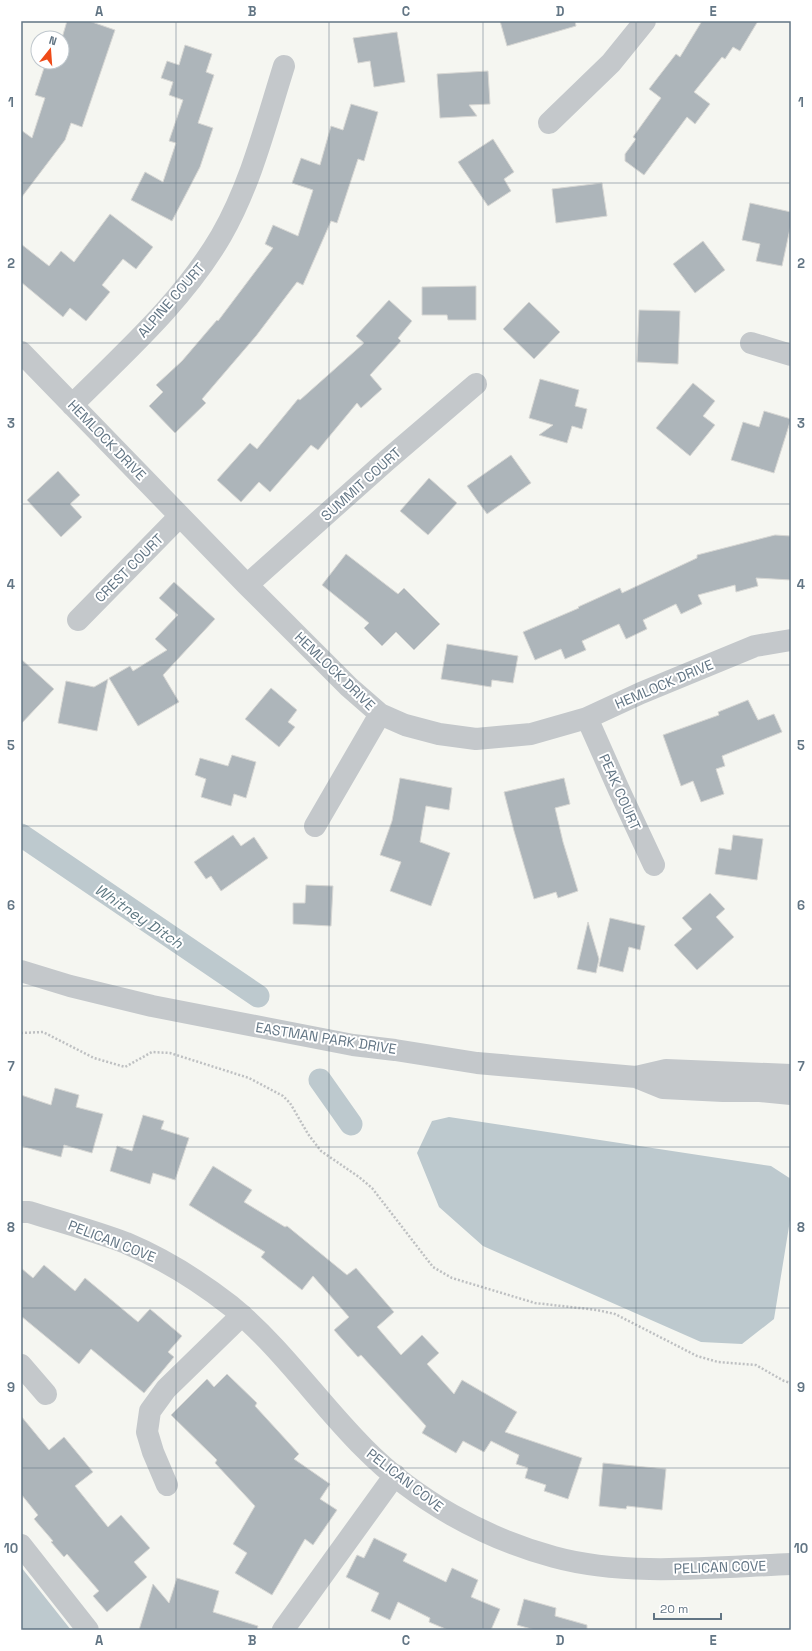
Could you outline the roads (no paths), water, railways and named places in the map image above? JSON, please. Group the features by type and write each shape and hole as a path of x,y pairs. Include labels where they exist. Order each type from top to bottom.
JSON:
{"street":[{"path":"549,124 611,63 645,21"},
{"name":"ALPINE COURT","path":"72,405 164,312 189,283 221,236 250,174 284,66"},
{"path":"751,343 791,355"},
{"name":"HEMLOCK DRIVE","path":"21,352 247,585 350,687 380,714 405,725 439,734 476,740 531,734 587,718 648,690 748,649 769,643 791,640"},
{"name":"SUMMIT COURT","path":"247,585 386,461 476,384"},
{"name":"CREST COURT","path":"78,620 180,516"},
{"path":"315,826 380,714"},
{"name":"PEAK COURT","path":"587,718 654,865"},
{"name":"EASTMAN PARK DRIVE","path":"21,971 70,986 152,1006 353,1045 477,1063 636,1077 663,1088 760,1091 791,1094"},
{"name":"EASTMAN PARK DRIVE","path":"636,1077 666,1070 791,1075"},
{"name":"PELICAN COVE","path":"21,1212 29,1212 89,1230 125,1243 162,1260 192,1277 242,1315 274,1347 364,1448 427,1500 482,1531 527,1549 585,1564 641,1569 791,1564"},
{"path":"167,1485 153,1452 147,1432 150,1411 166,1389 242,1315"},
{"path":"21,1365 46,1394"},
{"path":"283,1630 395,1475"},
{"path":"21,1545 88,1630"}],"waterway":[{"name":"Whitney Ditch","path":"21,835 258,996"},
{"name":"Whitney Ditch","path":"320,1080 351,1124"}]}
